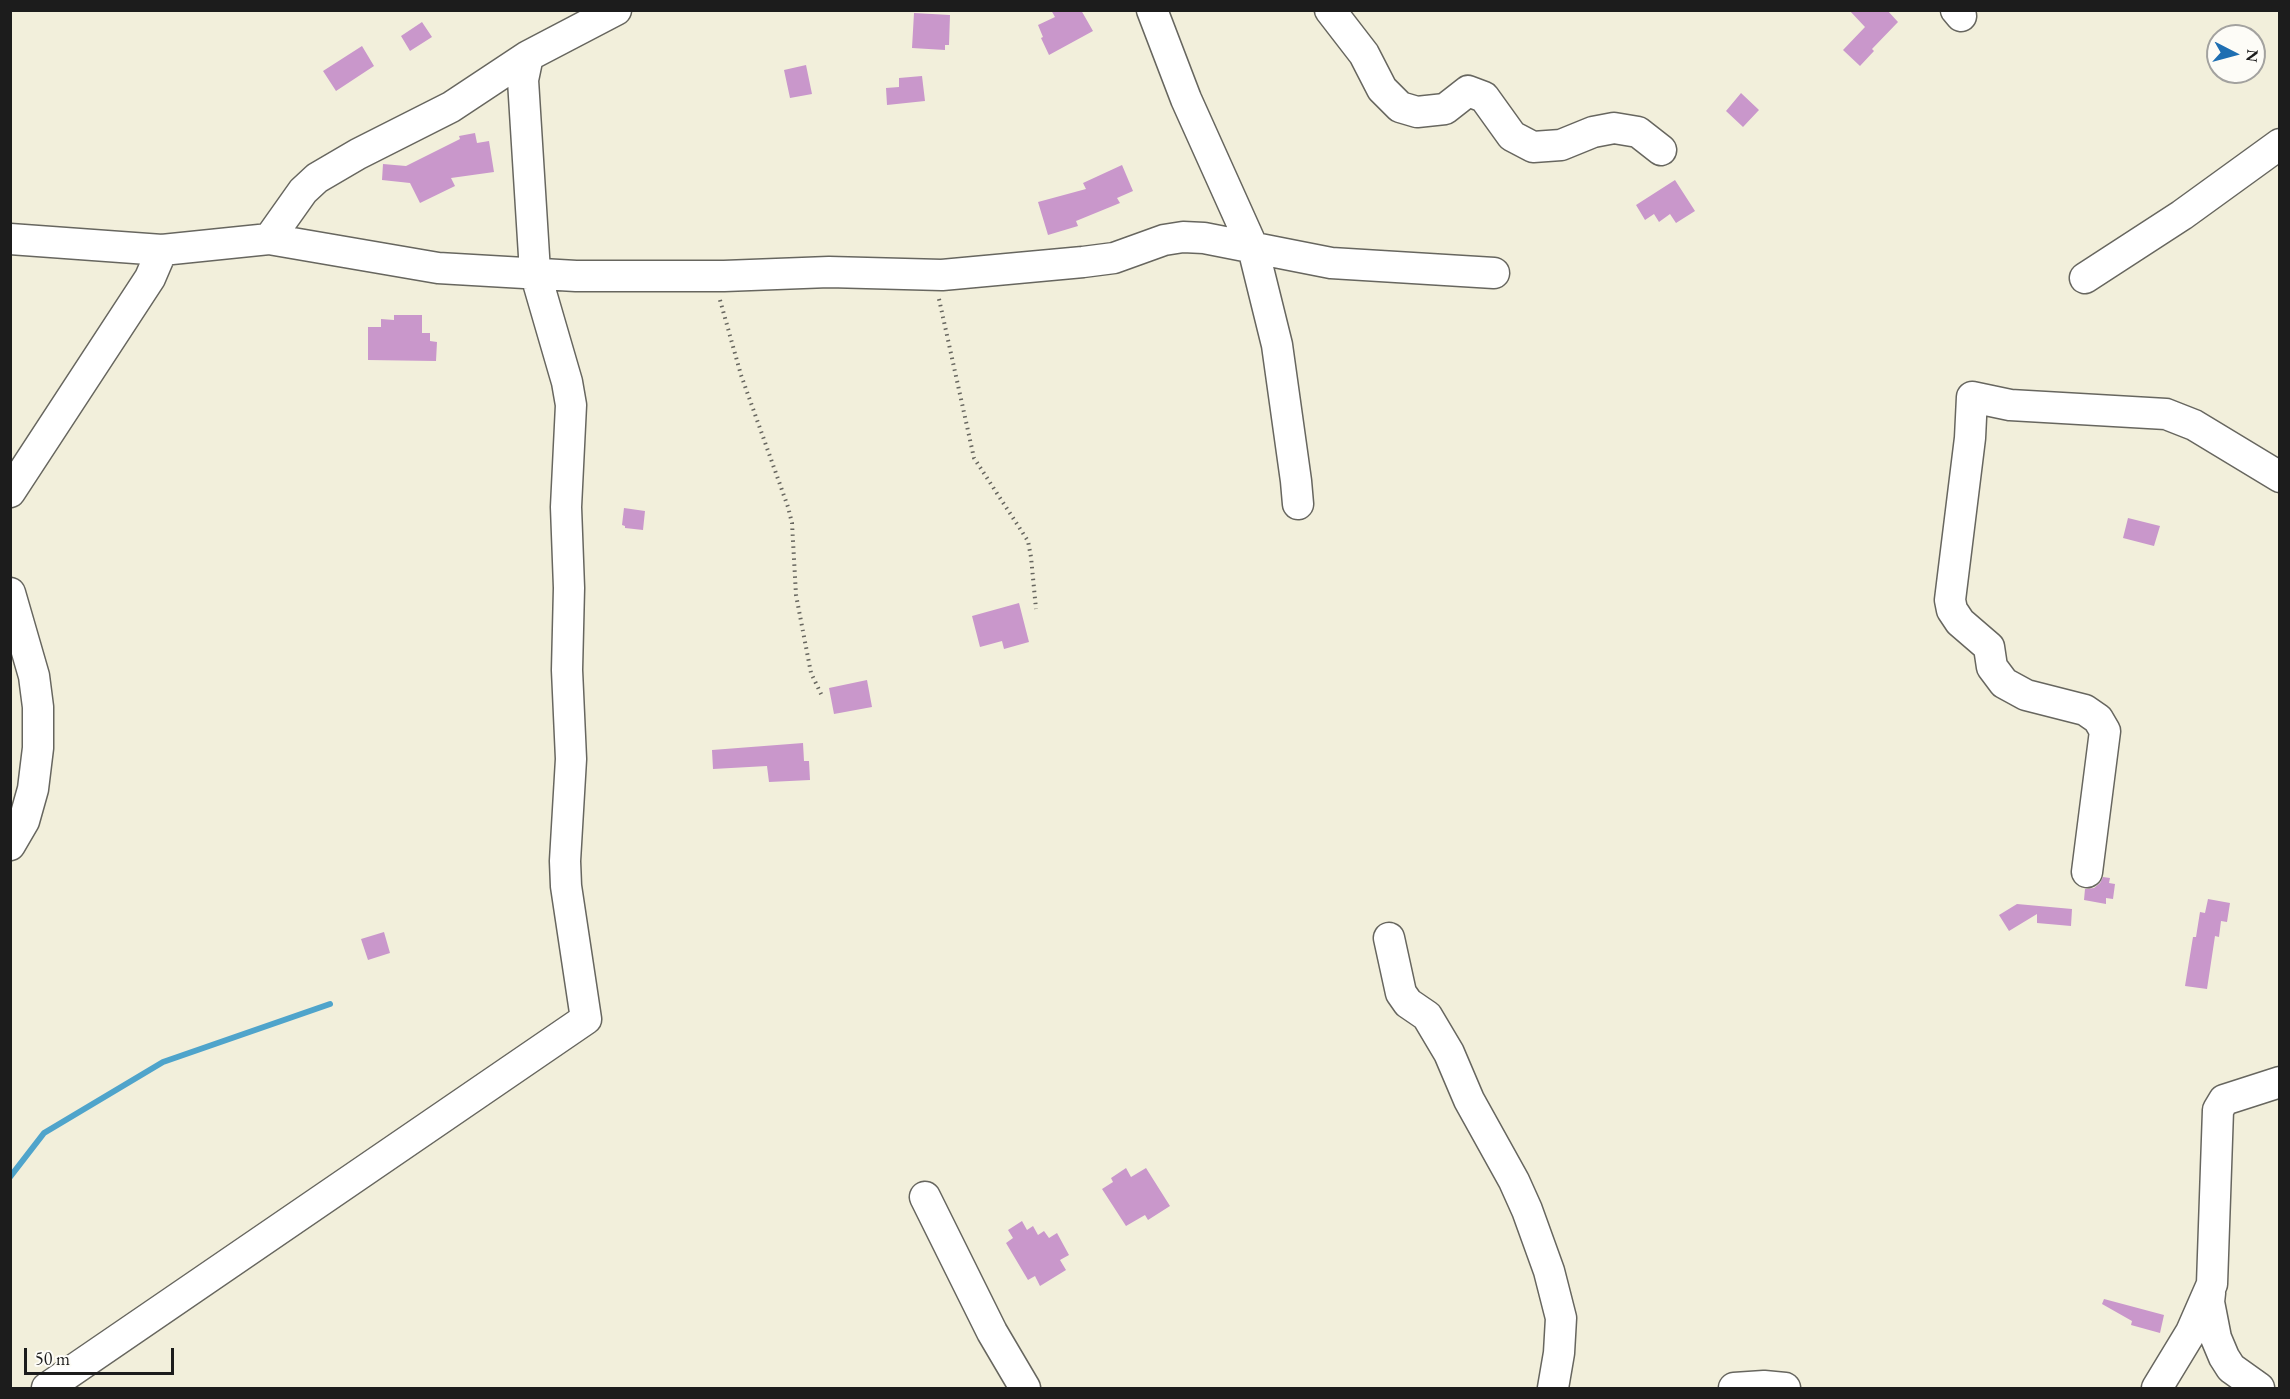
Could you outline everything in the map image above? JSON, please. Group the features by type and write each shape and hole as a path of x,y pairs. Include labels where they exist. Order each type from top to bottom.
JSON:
{"street":[{"path":"269,238 303,191 317,178 358,154 451,107 528,56 616,10"},
{"path":"1152,10 1186,99 1253,248 1277,345 1298,504"},
{"path":"1330,10 1364,54 1382,89 1400,107 1417,112 1445,109 1468,91 1484,97 1512,136 1533,147 1561,145 1593,132 1614,128 1638,132 1662,150"},
{"path":"47,1389 586,1019 566,886 565,861 571,759 567,670 566,507 571,405 567,382 535,272 523,80 528,56"},
{"path":"2085,278 2182,215 2280,144"},
{"path":"10,239 162,250 269,238 438,268 576,276 724,276 829,272 942,275 1114,258 1164,240 1183,237 1204,238 1331,263 1494,273"},
{"path":"10,492 150,278 162,250"},
{"path":"2087,872 2105,731 2098,719 2085,710 2026,695 2004,683 1992,667 1989,647 1960,622 1952,610 1950,600 1970,438 1972,397 2010,405 2166,414 2194,425 2280,477"},
{"path":"10,593 34,676 38,706 38,748 33,789 24,821 10,845"},
{"path":"1389,938 1401,993 1408,1003 1427,1016 1449,1053 1469,1100 1514,1181 1527,1210 1549,1271 1560,1318 1559,1353 1553,1389"},
{"path":"2259,1389 2231,1368 2223,1357 2216,1338 2209,1302 2214,1274 2218,1110 2224,1100 2280,1082"},
{"path":"925,1197 992,1332 1025,1389"},
{"path":"2157,1389 2191,1332 2210,1293"},
{"path":"1734,1389 1764,1386 1785,1389"}],"path":[{"path":"942,275 939,286 940,309 974,458 1028,541 1036,609"},
{"path":"724,276 719,292 721,308 741,375 788,507 792,524 796,595 811,673 823,698"}],"building":[{"path":"1051,10 1081,10 1093,31 1049,55 1038,25 1055,17"},
{"path":"1849,10 1887,10 1898,22 1872,49 1874,51 1860,66 1843,50 1865,27"},
{"path":"914,13 950,15 949,45 945,45 945,50 912,48"},
{"path":"422,22 432,37 410,51 401,36"},
{"path":"362,46 374,66 336,91 323,71"},
{"path":"806,65 812,94 790,98 784,70"},
{"path":"922,76 925,101 887,105 886,88 899,87 899,78"},
{"path":"1741,93 1759,110 1743,127 1726,111"},
{"path":"475,133 477,143 489,141 494,172 451,178 455,186 420,203 410,183 382,180 383,164 406,166 460,139 459,136"},
{"path":"1122,165 1133,191 1117,198 1120,203 1076,221 1078,226 1048,235 1038,202 1086,189 1083,183"},
{"path":"1675,180 1695,211 1676,223 1670,214 1659,222 1654,214 1645,220 1636,205"},
{"path":"394,315 422,315 422,333 430,333 430,341 437,342 436,361 368,360 368,327 381,327 381,319 394,320"},
{"path":"624,508 645,511 643,530 625,528 622,525"},
{"path":"2128,518 2160,526 2154,546 2123,538"},
{"path":"1019,603 1029,642 1004,649 1002,641 980,647 972,616"},
{"path":"867,680 872,707 834,714 829,688"},
{"path":"803,743 804,761 809,761 810,780 769,782 767,766 713,769 712,750"},
{"path":"2103,877 2110,878 2109,883 2115,884 2113,899 2106,898 2106,904 2084,900 2085,889 2094,888"},
{"path":"2208,899 2230,903 2227,922 2221,921 2219,937 2215,936 2207,989 2185,986 2193,937 2196,937 2200,912 2205,913"},
{"path":"2017,904 2072,909 2071,926 2037,923 2037,914 2009,931 1999,915"},
{"path":"384,932 390,953 368,960 361,939"},
{"path":"1126,1168 1131,1177 1146,1168 1170,1206 1148,1220 1145,1215 1126,1226 1102,1189 1113,1182 1111,1178"},
{"path":"1022,1221 1027,1230 1033,1226 1038,1235 1044,1231 1049,1238 1057,1233 1069,1255 1060,1260 1066,1270 1040,1286 1035,1276 1028,1280 1006,1243 1013,1238 1008,1230"},
{"path":"2104,1299 2164,1315 2160,1333 2131,1325 2132,1321 2102,1304"}],"waterway":[{"path":"10,1177 44,1133 163,1062 330,1004"}]}
